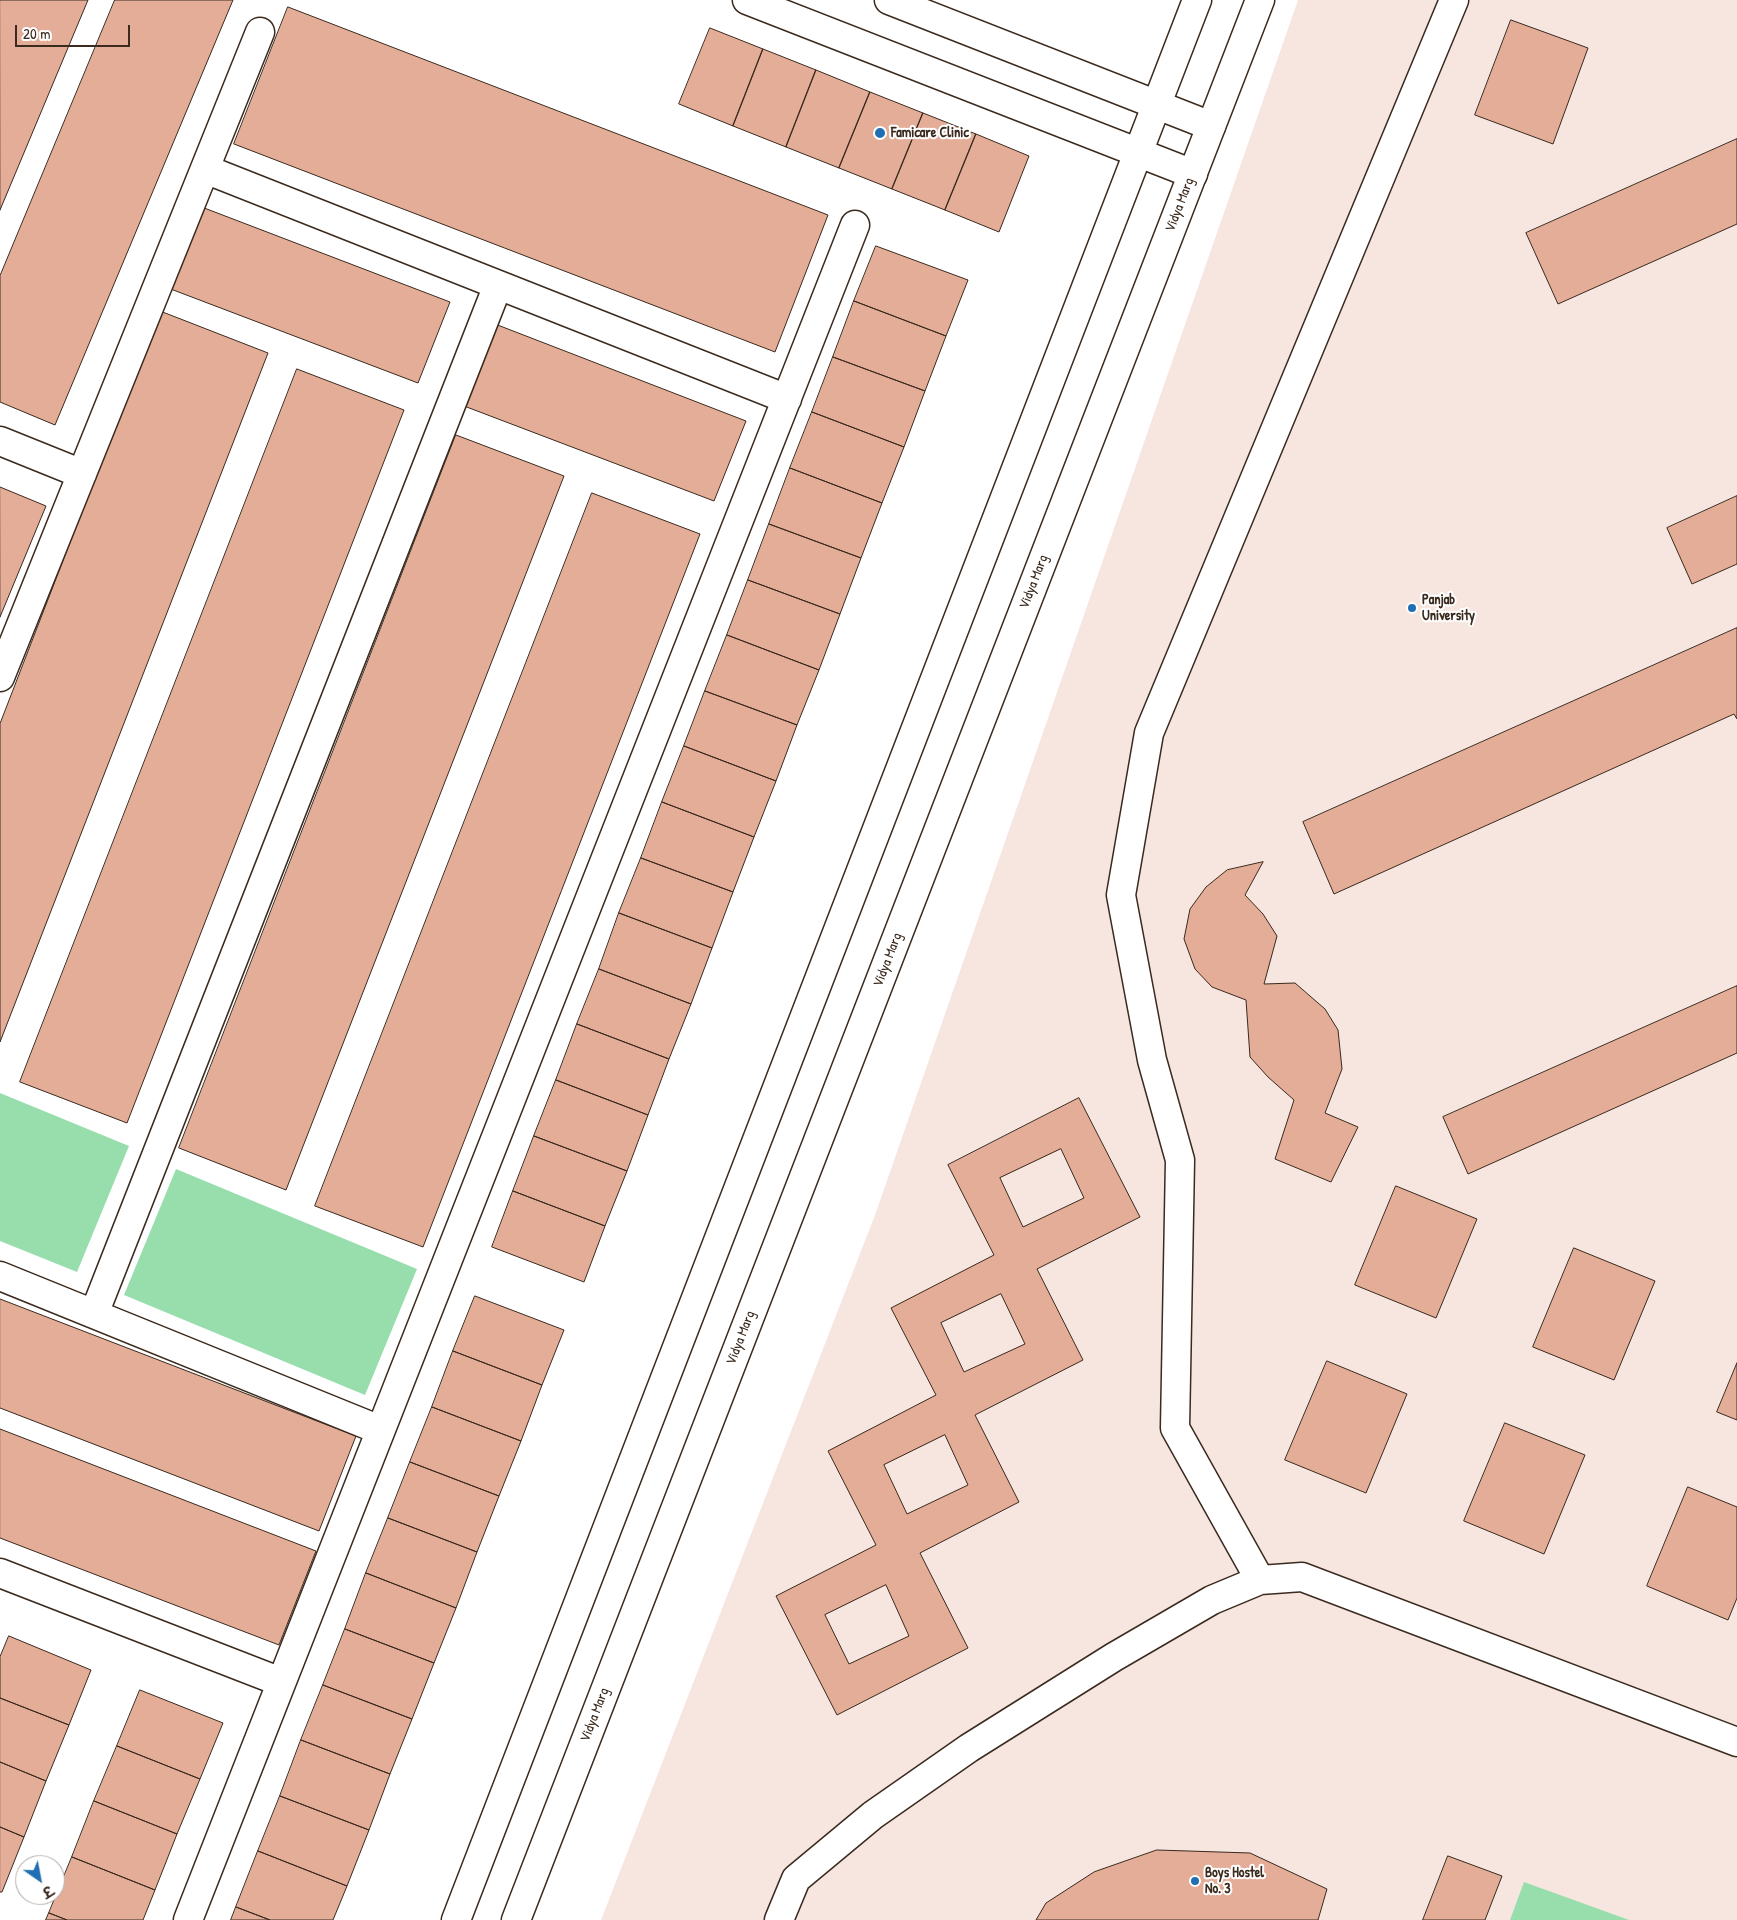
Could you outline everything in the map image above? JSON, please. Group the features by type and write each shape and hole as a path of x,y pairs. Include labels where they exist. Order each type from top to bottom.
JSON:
{"street":[{"path":"747,0 1193,174"},
{"path":"889,0 1211,126"},
{"path":"456,1920 1197,0"},
{"name":"Vidya Marg","path":"516,1920 1260,0"},
{"path":"1260,1580 1175,1428 1180,1160 1152,1060 1121,895 1150,733 1454,0"},
{"path":"0,677 260,32"},
{"path":"205,169 787,399"},
{"path":"188,1920 855,224"},
{"path":"94,1314 498,284"},
{"path":"0,441 82,474"},
{"path":"0,1276 380,1430"},
{"path":"0,1573 281,1682"},
{"path":"779,1920 796,1879 889,1804 968,1748 1114,1657 1212,1600 1260,1580 1302,1577 1737,1742"}],"shaded area":[{"name":"Panjab University","path":"1298,0 1737,0 1737,1920 601,1920 875,1215"}],"green space":[{"path":"0,1093 129,1146 77,1272 0,1241"},
{"path":"176,1169 417,1269 365,1395 124,1295"},
{"path":"1524,1882 1629,1920 1510,1920"}],"building":[{"path":"0,0 88,0 0,210"},
{"path":"115,0 233,0 55,425 0,402 0,276"},
{"path":"288,7 828,215 775,352 234,144"},
{"path":"1511,20 1588,48 1553,144 1475,115"},
{"path":"710,28 763,49 733,126 679,104"},
{"path":"763,49 816,70 786,147 733,126"},
{"path":"816,70 870,92 839,168 786,147"},
{"path":"870,92 923,113 892,189 839,168"},
{"path":"923,113 976,134 945,210 892,189"},
{"path":"976,134 1029,156 999,232 945,210"},
{"path":"1737,139 1737,224 1558,304 1526,233"},
{"path":"199,206 450,302 418,383 168,288"},
{"path":"876,246 968,280 946,336 854,301"},
{"path":"854,301 946,336 925,391 833,357"},
{"path":"160,311 268,353 0,1042 0,724"},
{"path":"495,324 746,421 714,501 464,406"},
{"path":"833,357 925,391 904,447 812,412"},
{"path":"297,369 404,410 127,1123 20,1082"},
{"path":"812,412 904,447 882,503 790,468"},
{"path":"456,435 564,476 286,1190 179,1148"},
{"path":"790,468 882,503 861,558 769,524"},
{"path":"0,487 46,506 0,617"},
{"path":"592,493 700,534 423,1247 315,1206"},
{"path":"1737,496 1737,564 1692,584 1667,528"},
{"path":"769,524 861,558 840,614 748,580"},
{"path":"748,580 840,614 819,670 727,635"},
{"path":"1737,628 1737,719 1734,714 1334,894 1303,822"},
{"path":"727,635 819,670 797,725 705,691"},
{"path":"705,691 797,725 776,781 684,746"},
{"path":"684,746 776,781 754,837 662,802"},
{"path":"662,802 754,837 733,892 641,858"},
{"path":"641,858 733,892 712,948 619,913"},
{"path":"1263,862 1245,895 1263,914 1277,936 1264,984 1295,983 1325,1009 1338,1030 1342,1069 1325,1113 1358,1127 1331,1182 1275,1159 1294,1100 1268,1077 1250,1057 1246,1000 1212,987 1195,969 1184,939 1190,909 1206,887 1227,870"},
{"path":"619,913 712,948 691,1004 599,969"},
{"path":"599,969 691,1004 669,1059 577,1024"},
{"path":"1737,986 1737,1053 1468,1174 1443,1117"},
{"path":"577,1024 669,1059 648,1115 556,1080"},
{"path":"556,1080 648,1115 627,1171 534,1136"},
{"path":"1079,1098 1140,1217 1037,1269 1083,1360 975,1415 1019,1502 920,1553 968,1648 837,1715 776,1596 876,1545 828,1451 936,1395 891,1308 994,1255 948,1165","holes":["1061,1149 1084,1198 1023,1227 1000,1178","1001,1294 1025,1344 964,1372 941,1323","945,1435 968,1485 907,1514 884,1465","886,1585 909,1636 849,1664 825,1615"]},
{"path":"534,1136 627,1171 605,1226 513,1191"},
{"path":"1396,1186 1477,1219 1436,1318 1355,1285"},
{"path":"513,1191 605,1226 584,1282 492,1247"},
{"path":"1574,1248 1655,1281 1614,1380 1533,1347"},
{"path":"475,1296 564,1330 542,1385 453,1351"},
{"path":"0,1299 356,1436 319,1531 0,1408"},
{"path":"453,1351 542,1385 521,1441 432,1407"},
{"path":"1327,1361 1407,1394 1366,1493 1285,1460"},
{"path":"1737,1363 1737,1420 1717,1412"},
{"path":"432,1407 521,1441 499,1496 410,1462"},
{"path":"1505,1423 1585,1455 1544,1554 1464,1521"},
{"path":"0,1429 316,1551 279,1645 0,1538"},
{"path":"410,1462 499,1496 477,1552 388,1518"},
{"path":"1688,1487 1737,1507 1737,1598 1728,1620 1647,1586"},
{"path":"388,1518 477,1552 456,1608 366,1573"},
{"path":"366,1573 456,1608 434,1663 345,1629"},
{"path":"345,1629 434,1663 412,1719 323,1685"},
{"path":"9,1636 91,1670 69,1725 0,1698 0,1657"},
{"path":"323,1685 412,1719 390,1774 301,1740"},
{"path":"140,1690 223,1723 200,1779 117,1746"},
{"path":"0,1698 69,1725 46,1781 0,1762"},
{"path":"301,1740 390,1774 369,1830 280,1796"},
{"path":"117,1746 200,1779 177,1834 94,1801"},
{"path":"0,1762 46,1781 24,1837 0,1827"},
{"path":"280,1796 369,1830 347,1886 258,1851"},
{"path":"94,1801 177,1834 155,1890 72,1857"},
{"path":"0,1827 24,1837 17,1855 15,1855 2,1892 0,1892"},
{"name":"Boys Hostel No. 3","path":"1157,1850 1250,1853 1327,1889 1318,1920 1036,1920 1046,1903 1094,1872"},
{"path":"258,1851 347,1886 333,1920 270,1920 236,1907"},
{"path":"1448,1856 1502,1876 1485,1920 1423,1920"},
{"path":"72,1857 155,1890 143,1920 67,1920 49,1913 52,1905 65,1905 65,1874"},
{"path":"236,1907 270,1920 231,1920"},
{"path":"49,1913 67,1920 46,1920"}],"place":[{"name":"Famicare Clinic","path":"880,133"},
{"name":"Panjab University","path":"1412,608"},
{"name":"Boys Hostel No. 3","path":"1195,1881"}]}
